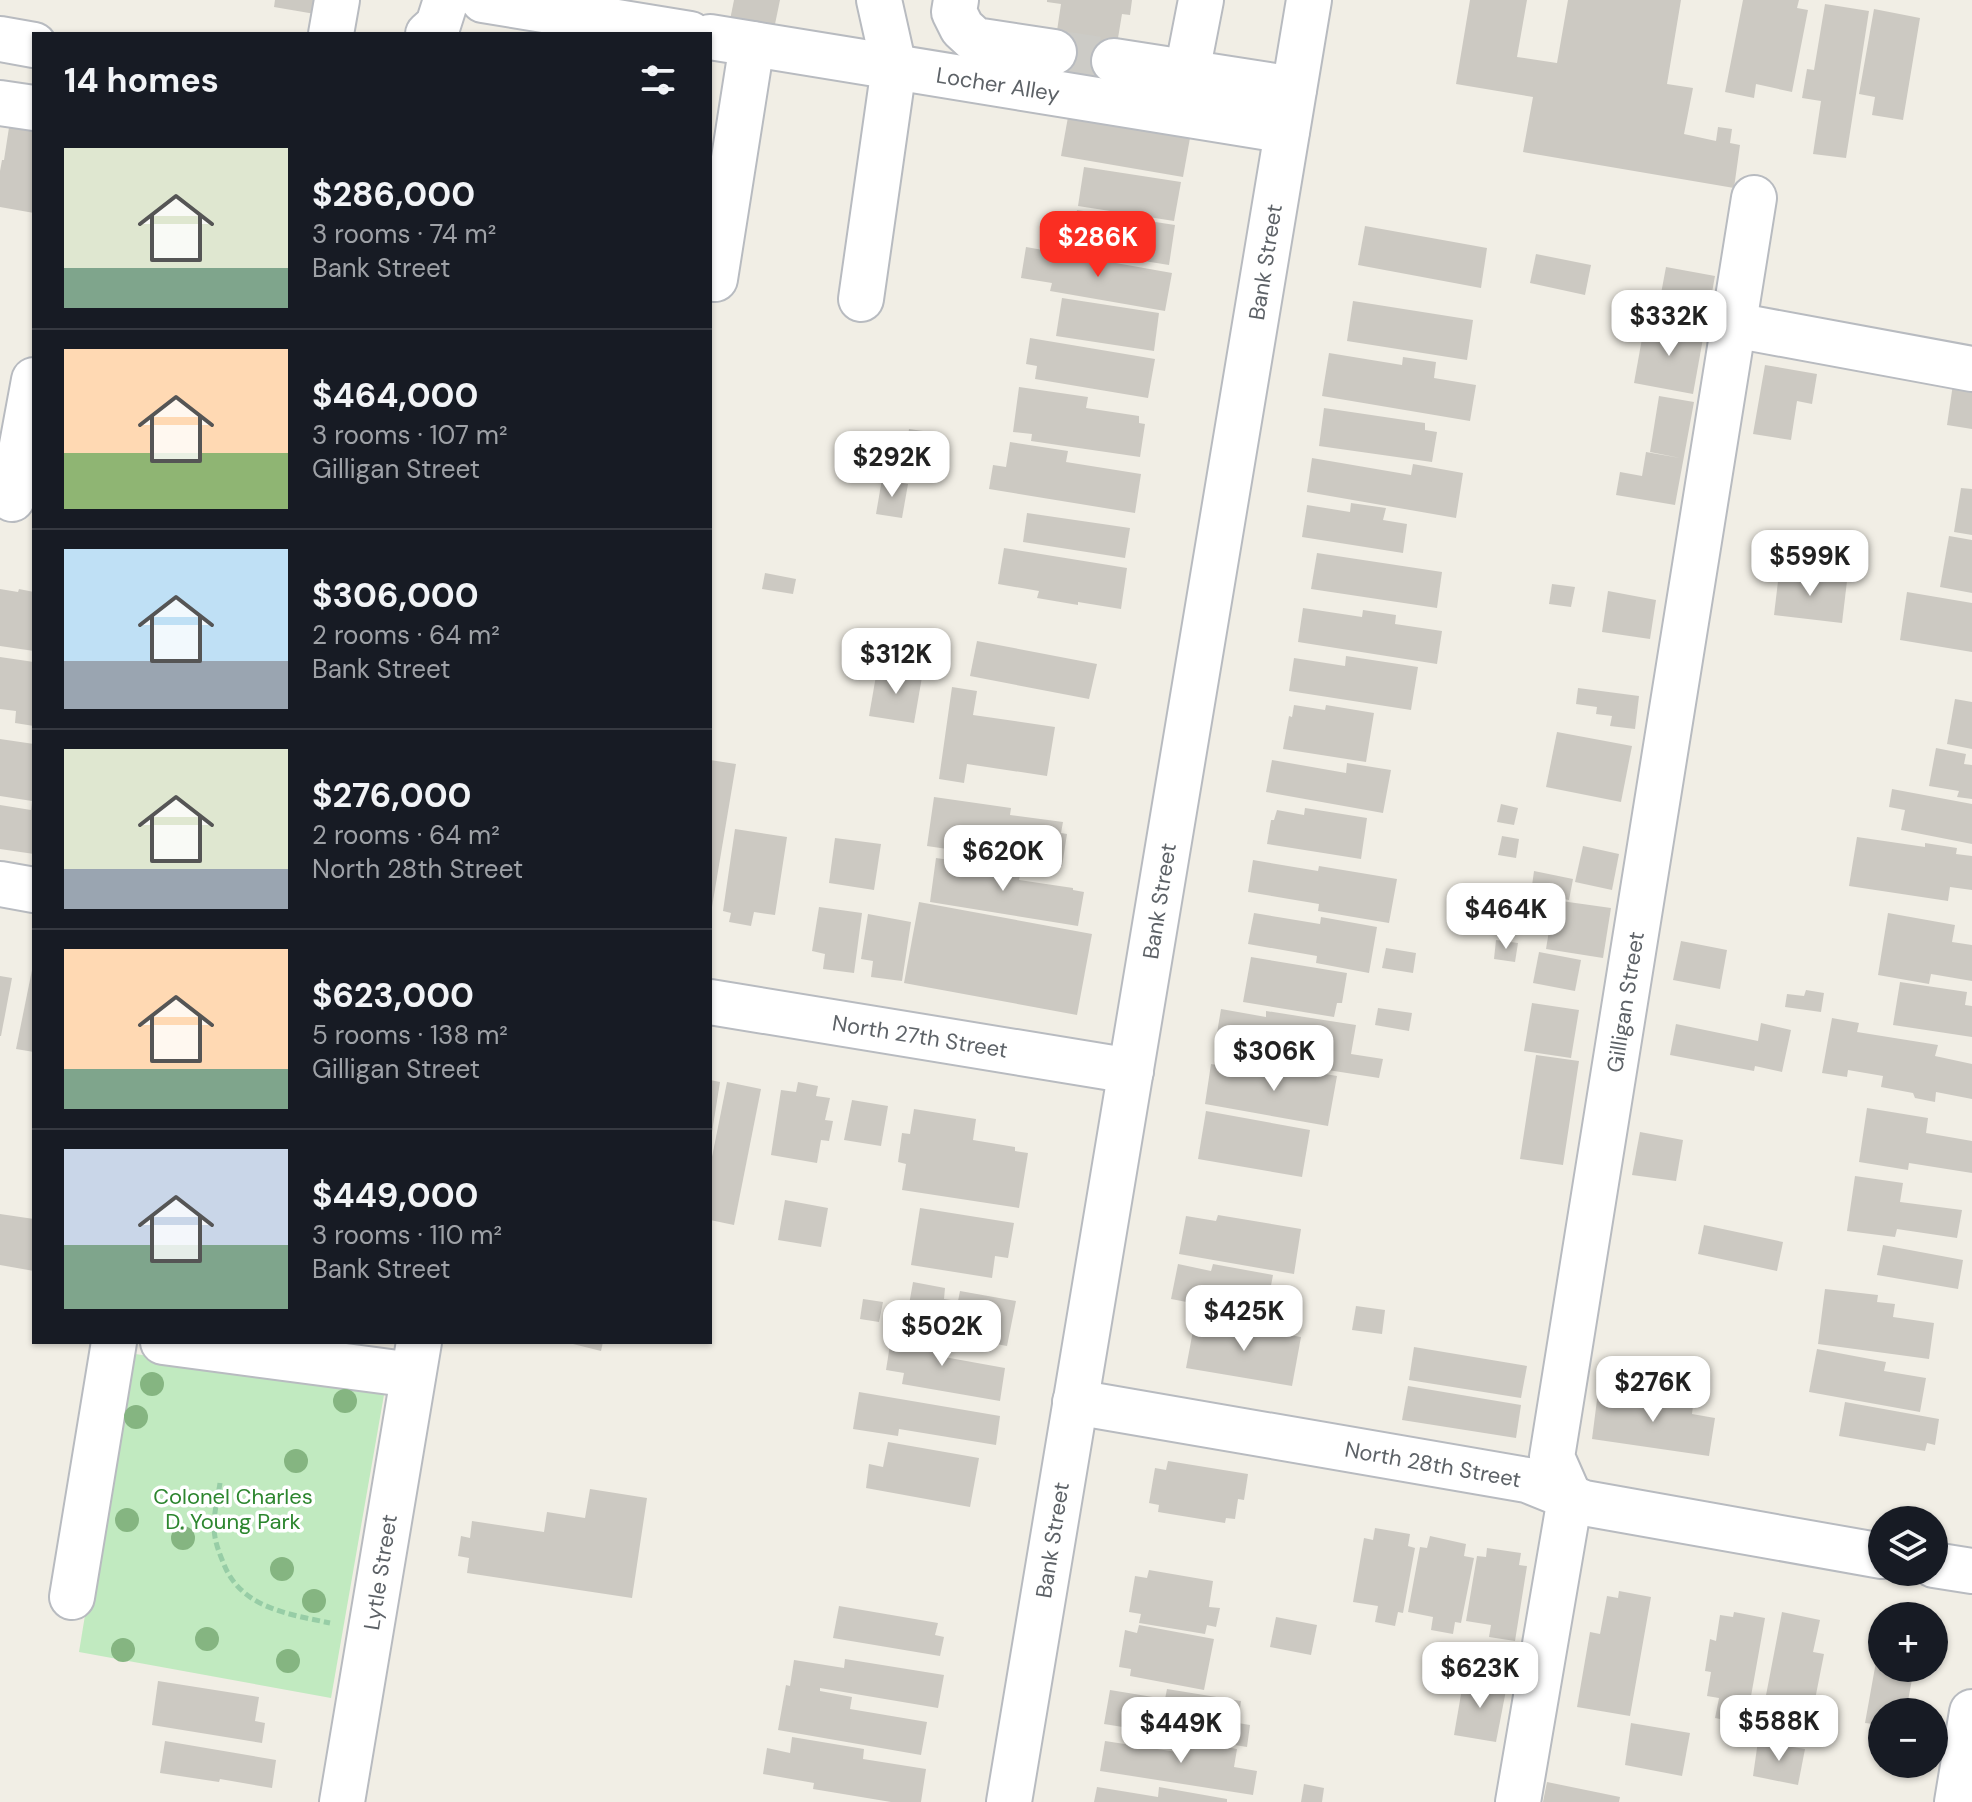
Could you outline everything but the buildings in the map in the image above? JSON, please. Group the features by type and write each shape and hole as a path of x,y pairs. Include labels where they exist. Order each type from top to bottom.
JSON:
{"street":[{"path":"331,32 337,0"},
{"path":"430,32 438,25 446,0"},
{"path":"483,0 662,32"},
{"path":"861,299 894,67 879,0"},
{"path":"956,0 954,12 962,28 975,40 1054,52"},
{"path":"1187,72 1201,0"},
{"name":"Bank Street","path":"1009,1802 1309,0"},
{"name":"Locher Alley","path":"712,37 1287,131"},
{"path":"0,39 32,45"},
{"path":"715,279 752,44"},
{"path":"1114,61 1294,89"},
{"path":"0,103 32,108"},
{"name":"Gilligan Street","path":"1570,1498 1552,1457 1754,198"},
{"path":"1734,325 1972,369"},
{"path":"15,500 32,393"},
{"path":"0,884 32,890"},
{"name":"North 27th Street","path":"712,1002 1131,1071"},
{"path":"72,1597 114,1344"},
{"path":"195,1344 416,1358"},
{"name":"Lytle Street","path":"342,1802 416,1358"},
{"name":"North 28th Street","path":"1075,1402 1527,1480 1584,1503 1868,1554"},
{"path":"1518,1802 1570,1498"},
{"path":"1948,1567 1972,1571"},
{"path":"1957,1802 1972,1712"}],"path":[{"path":"220,1483 214,1524 216,1542 225,1568 239,1589 259,1603 288,1614 331,1623"}],"green space":[{"name":"Colonel Charles D. Young Park","path":"128,1353 385,1389 331,1698 79,1652"}],"tunnel":[{"path":"1054,52 1114,61"}]}
